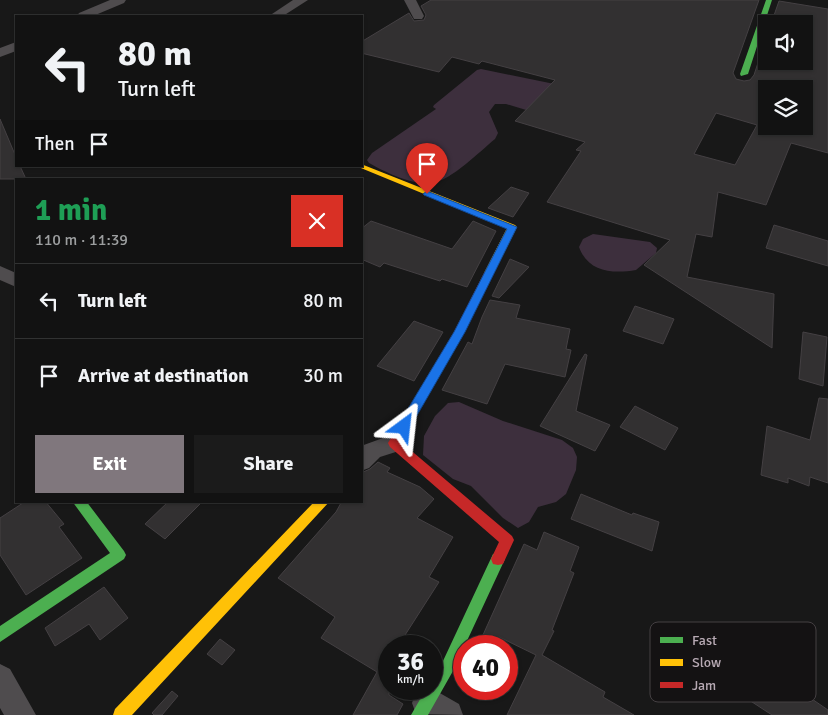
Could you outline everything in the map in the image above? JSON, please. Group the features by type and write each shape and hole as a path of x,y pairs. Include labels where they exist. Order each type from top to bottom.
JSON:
{"street":[{"path":"85,15 120,0"},
{"path":"277,15 302,0"},
{"path":"410,0 418,16"},
{"path":"744,74 769,0"},
{"path":"0,53 15,46"},
{"path":"362,167 512,227 459,332 394,443 372,450 363,459"},
{"path":"0,272 15,280"},
{"path":"394,443 507,540 448,666 431,711"},
{"path":"0,635 118,555 79,503"},
{"path":"121,715 322,503"},
{"path":"0,679 21,715"}],"shaded area":[{"path":"481,69 574,88 546,116 506,104 495,104 489,112 498,133 495,139 457,171 440,181 424,183 408,180 369,163 367,160 372,153 436,109 433,107 434,105 477,70"},
{"path":"593,234 650,242 657,248 656,253 636,270 618,272 602,269 588,262 579,247 583,239"},
{"path":"459,402 503,421 562,440 573,448 577,457 576,470 566,494 556,502 538,507 529,522 518,528 503,518 471,486 453,479 423,455 424,436 435,416 448,403"}],"building":[{"path":"431,0 759,0 733,73 736,79 744,81 750,80 754,75 758,63 758,70 813,70 813,15 774,15 779,1 828,9 828,153 791,143 766,205 718,192 712,237 696,234 687,277 774,294 772,348 644,265 670,240 547,202 581,151 576,150 585,142 515,121 555,80 482,61 479,64 452,57 439,72 363,53 363,41 409,13 414,21 424,20 426,15 421,6","holes":["716,113 757,125 735,165 694,154"]},
{"path":"0,119 15,155 15,167 20,167 26,178 0,179"},
{"path":"511,187 529,193 513,217 488,208"},
{"path":"371,221 452,249 473,221 496,231 467,287 442,279 440,281 384,263 380,267 363,260 363,227"},
{"path":"774,225 828,241 828,266 766,248"},
{"path":"510,259 529,267 499,298 492,296"},
{"path":"490,300 520,305 516,318 570,329 566,349 571,350 565,377 505,364 487,404 442,390 468,342 472,344"},
{"path":"635,306 674,319 663,344 623,331"},
{"path":"414,321 443,332 414,381 377,366"},
{"path":"803,332 827,337 823,386 799,379"},
{"path":"585,354 587,355 576,411 610,425 595,451 540,426"},
{"path":"819,398 828,399 828,483 810,477 809,486 788,478 788,483 761,475 767,426 810,440"},
{"path":"635,406 678,428 665,450 620,427"},
{"path":"378,462 390,468 387,472 420,487 434,499 417,518 453,537 429,577 439,582 405,635 378,635 378,700 397,700 403,704 397,715 353,715 377,672 321,638 335,617 278,578 336,512 341,503 363,503 363,472"},
{"path":"581,494 632,515 633,513 659,522 652,551 571,519"},
{"path":"23,503 47,503 64,524 59,527 82,558 26,595 0,555 0,518"},
{"path":"167,503 201,503 165,539 145,524"},
{"path":"544,532 579,547 570,571 574,573 552,630 554,631 542,655 605,692 603,697 634,715 507,715 514,700 518,700 518,692 536,655 518,646 518,635 483,635 524,544 537,550"},
{"path":"104,587 128,618 100,640 89,624 55,646 45,628"},
{"path":"220,639 235,650 222,665 207,654"},
{"path":"172,691 178,696 162,715 154,715 152,713"},
{"path":"752,702 816,702 828,710 828,715 772,715"}],"traffic: fast":[{"path":"744,74 769,0"},
{"path":"0,635 119,555 80,503"},
{"path":"419,715 448,666 498,559"}],"traffic: slow":[{"path":"362,167 512,227 489,273"},
{"path":"121,715 322,503"}],"traffic: jam":[{"path":"489,273 459,332 394,443 507,540 498,559"}],"route":[{"path":"404,427 459,332 512,227 427,194"}]}
